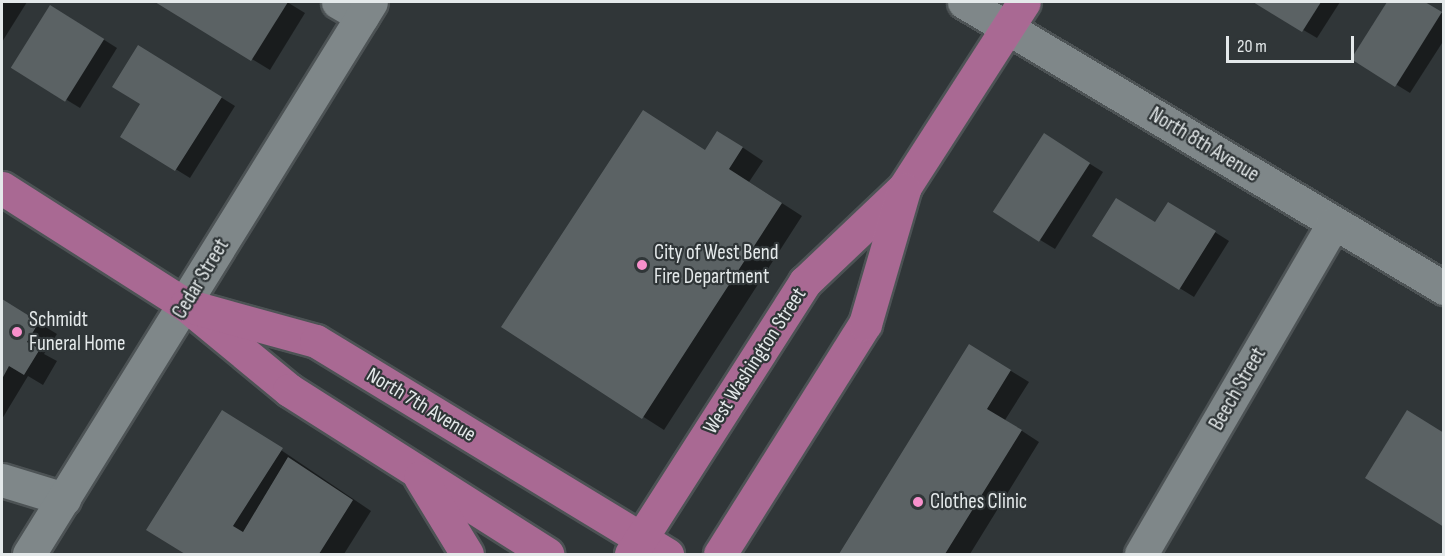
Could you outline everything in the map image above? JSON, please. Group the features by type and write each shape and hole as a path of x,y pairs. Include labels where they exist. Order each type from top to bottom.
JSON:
{"main road":[{"name":"West Washington Street","path":"646,549 805,282 904,188 1015,14"},
{"name":"North 7th Avenue","path":"2,188 186,305 289,390 546,555"},
{"name":"West Washington Street","path":"720,555 866,324 904,188"},
{"name":"North 7th Avenue","path":"186,305 316,341 646,549"},
{"path":"416,471 467,555"}],"street":[{"name":"North 8th Avenue","path":"964,2 1015,14 1334,223 1443,288"},
{"name":"Cedar Street","path":"29,555 186,305 357,6"},
{"name":"Beech Street","path":"1142,555 1334,223"},
{"path":"2,480 64,499"}],"building":[{"path":"155,2 288,2 251,61"},
{"path":"1253,2 1321,2 1302,32"},
{"path":"1387,2 1425,2 1442,12 1395,87 1351,59"},
{"path":"50,5 104,39 65,102 11,68"},
{"path":"138,45 222,97 175,171 120,137 140,104 112,87"},
{"name":"City of West Bend Fire Department","path":"643,110 705,150 717,131 743,147 729,169 782,203 642,419 501,327"},
{"path":"1044,133 1090,163 1039,242 993,212"},
{"path":"1116,198 1155,222 1168,202 1216,231 1179,290 1092,236"},
{"name":"Schmidt Funeral Home","path":"2,299 39,322 27,342 40,349 24,375 9,366 2,379"},
{"path":"969,344 1011,370 987,409 1022,430 945,554 839,554"},
{"path":"222,410 283,448 233,526 243,532 288,457 353,500 319,554 185,554 146,530"},
{"path":"1407,410 1444,433 1444,527 1365,478"}],"place":[{"name":"City of West Bend Fire Department","path":"642,265"},
{"name":"Schmidt Funeral Home","path":"17,332"},
{"name":"Clothes Clinic","path":"918,502"}]}
